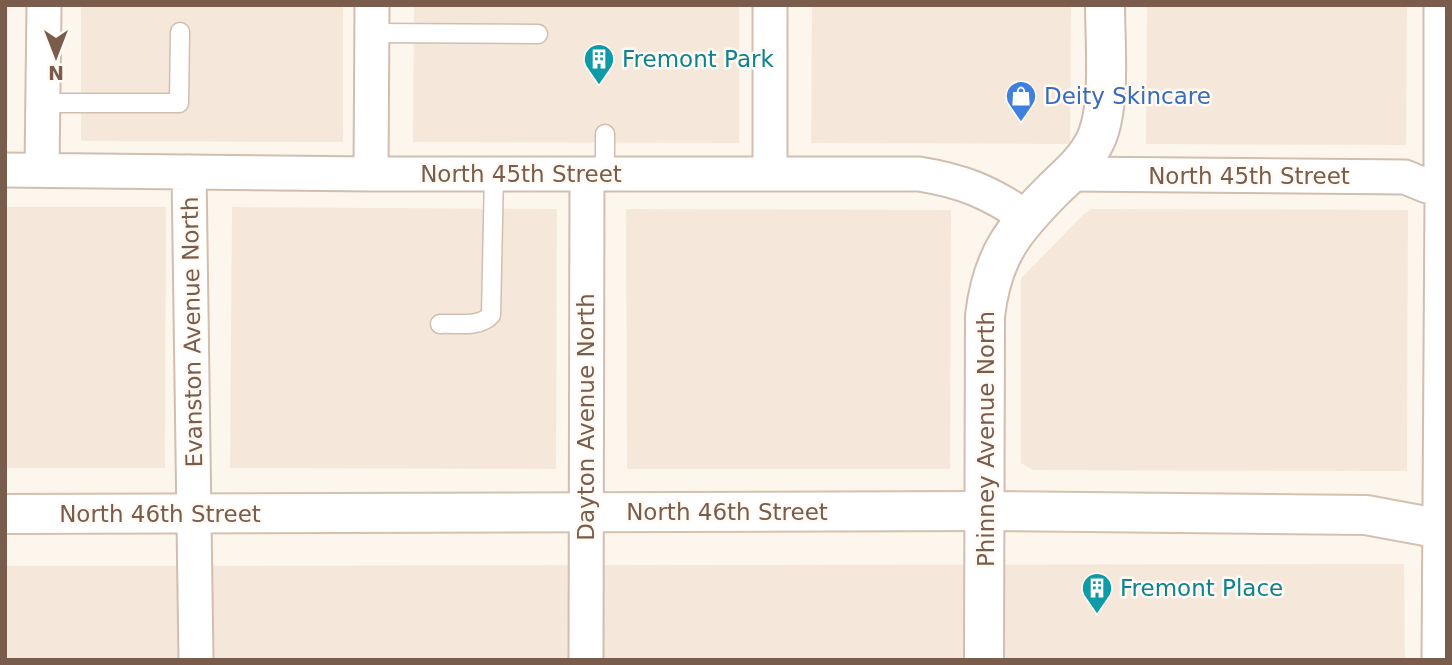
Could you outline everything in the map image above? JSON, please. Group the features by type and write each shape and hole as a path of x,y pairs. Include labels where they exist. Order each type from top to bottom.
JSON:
{"main road":[{"name":"Phinney Avenue North","path":"984,660 987,294 1001,253 1026,217 1085,158 1097,137 1103,116 1105,93 1105,5"},
{"name":"North 46th Street","path":"5,514 985,511 1366,515 1443,530"}],"street":[{"path":"42,170 44,5"},
{"path":"769,173 770,5"},
{"path":"1441,5 1444,422 1442,643"},
{"path":"371,174 372,19"},
{"name":"North 45th Street","path":"5,170 371,174 919,174 948,178 976,187 1026,217"},
{"name":"Evanston Avenue North","path":"189,173 196,660"},
{"name":"Dayton Avenue North","path":"586,660 586,513 596,174"},
{"name":"North 45th Street","path":"1069,174 1405,177 1441,186"}],"lane":[{"path":"372,19 538,34"},
{"path":"43,103 180,103 180,32"},
{"path":"596,174 605,134"},
{"path":"440,324 478,323 488,320 491,315 494,174"}],"shaded area":[{"path":"5,5 8,5 8,140 5,141"},
{"path":"81,5 343,5 343,142 81,141"},
{"path":"414,5 739,5 739,143 413,142"},
{"path":"812,5 1071,5 1070,144 811,143"},
{"path":"1147,5 1407,5 1406,145 1146,144"},
{"path":"5,207 166,207 165,468 5,468"},
{"path":"232,207 557,209 556,469 230,468"},
{"path":"626,209 951,210 950,469 627,469"},
{"path":"1091,209 1408,210 1407,471 1033,470 1021,463 1021,278"},
{"path":"1404,564 1405,660 5,660 5,566"}],"place":[{"name":"Fremont Park","path":"599,86"},
{"name":"Deity Skincare","path":"1021,123"},
{"name":"Fremont Place","path":"1097,615"}]}
